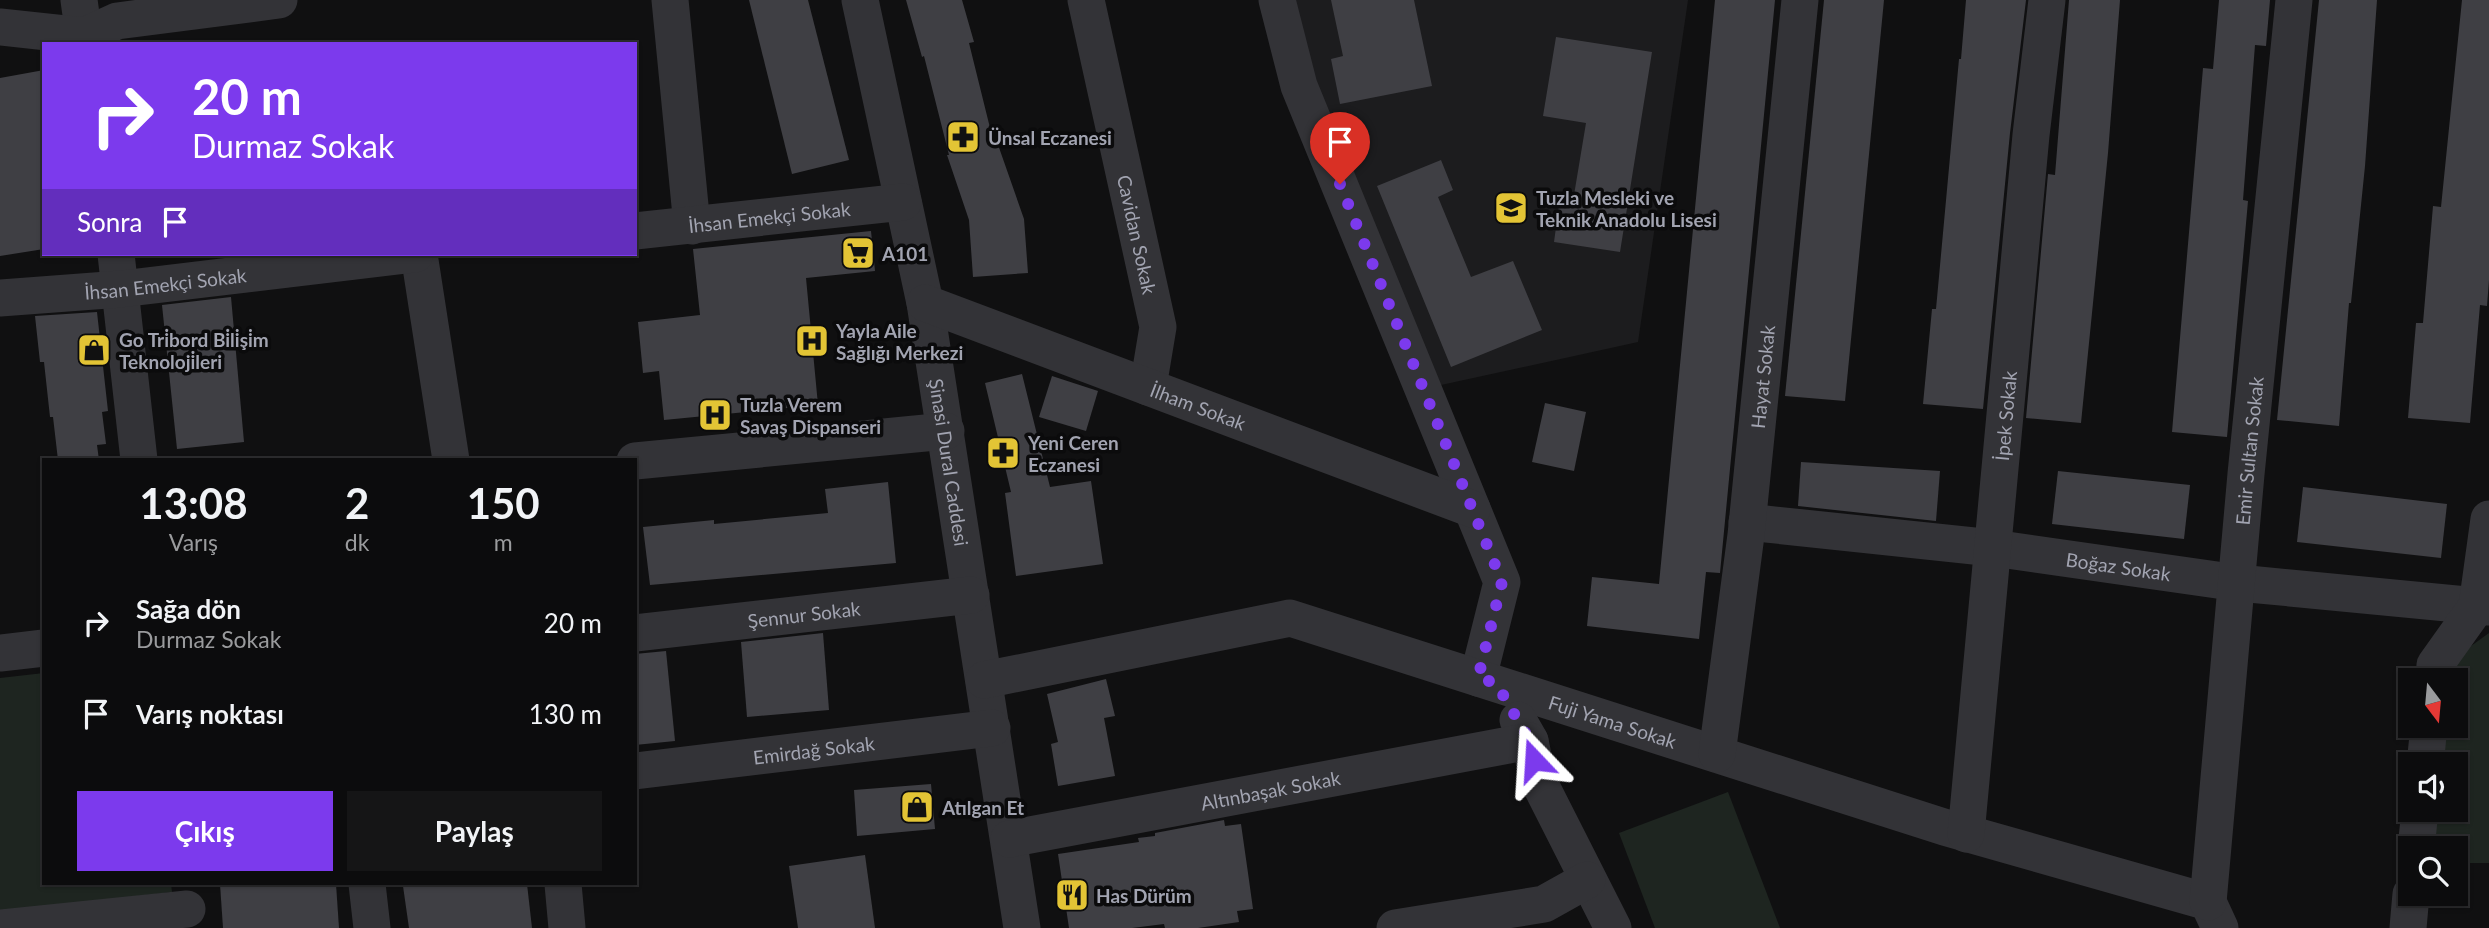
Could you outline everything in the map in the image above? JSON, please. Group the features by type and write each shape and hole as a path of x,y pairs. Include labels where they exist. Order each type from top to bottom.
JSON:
{"street":[{"path":"79,0 85,40"},
{"path":"0,27 85,40 117,21 279,0"},
{"path":"670,0 692,226"},
{"name":"Şinasi Dural Caddesi","path":"860,0 925,303 1023,928"},
{"name":"Cavidan Sokak","path":"1086,0 1158,327 1147,387"},
{"path":"1277,0 1299,86 1502,582 1487,681 1530,741 1538,780 1613,928"},
{"name":"Hayat Sokak","path":"1717,754 1747,522 1800,0"},
{"name":"İpek Sokak","path":"1966,834 2029,149 2047,0"},
{"name":"Emir Sultan Sokak","path":"2214,915 2246,474 2294,0"},
{"name":"İhsan Emekçi Sokak","path":"637,231 902,202"},
{"name":"İhsan Emekçi Sokak","path":"0,298 118,271 382,256"},
{"path":"417,256 452,458"},
{"path":"118,271 139,458"},
{"name":"İlham Sokak","path":"925,303 1472,509"},
{"path":"637,461 946,430"},
{"path":"2435,668 2435,664 2483,607 2489,519"},
{"name":"Boğaz Sokak","path":"1747,522 1993,548 2238,583 2483,607"},
{"name":"Şennur Sokak","path":"637,633 971,595"},
{"name":"Fuji Yama Sokak","path":"984,680 1290,618 2214,915"},
{"path":"0,653 42,648"},
{"name":"Emirdağ Sokak","path":"637,771 992,728"},
{"name":"Altınbaşak Sokak","path":"1009,839 1530,741"},
{"path":"1395,928 1544,904 1587,880"},
{"path":"367,885 372,928"},
{"path":"563,885 567,928"},
{"path":"2408,928 2410,906"},
{"path":"0,928 187,907"}],"shaded area":[{"name":"Tuzla Mesleki ve Teknik Anadolu Lisesi","path":"1292,0 1688,0 1638,342 1441,385 1306,74"},
{"path":"2489,633 2489,863 2468,863 2468,836 2426,836 2428,822 2468,822 2468,752 2434,752 2436,738 2468,738 2468,668 2442,667"},
{"path":"42,673 42,885 171,885 172,892 0,912 0,678"},
{"path":"1728,792 1780,928 1655,928 1619,833"}],"building":[{"path":"749,0 808,0 849,160 792,174"},
{"path":"906,0 962,0 974,42 969,43 993,140 996,139 1024,219 1028,273 973,277 969,220 947,155 924,56 922,57"},
{"path":"1331,0 1414,0 1432,86 1340,104 1331,59 1343,56"},
{"path":"1715,0 1775,0 1720,573 1706,572 1699,639 1587,626 1592,577 1659,584"},
{"path":"1824,0 1884,0 1845,401 1785,396"},
{"path":"1966,0 2026,0 1983,409 1923,404 1932,309 1936,309"},
{"path":"2069,0 2120,0 2081,423 2026,418 2048,174 2055,175"},
{"path":"2219,0 2270,0 2266,46 2255,45 2243,200 2248,201 2227,437 2172,432 2203,68 2213,69"},
{"path":"2319,0 2377,0 2365,166 2349,303 2339,426 2277,420"},
{"path":"2462,0 2489,0 2489,280 2487,306 2480,305 2470,423 2408,418 2416,323 2423,323 2433,206 2441,207"},
{"path":"1556,37 1652,52 1620,252 1554,242 1559,205 1572,207 1586,123 1543,116"},
{"path":"42,70 42,249 0,256 0,78"},
{"path":"1441,160 1453,190 1438,197 1471,277 1513,261 1542,330 1451,367 1377,186"},
{"path":"871,231 875,271 806,278 818,405 664,420 659,371 643,373 638,322 700,315 693,249"},
{"path":"231,297 244,442 177,449 162,305"},
{"path":"97,312 108,411 102,412 106,444 97,445 99,458 58,458 44,362 40,362 35,316"},
{"path":"1022,374 1050,487 1091,481 1103,564 1016,576 1005,493 1011,492 985,383"},
{"path":"1052,376 1098,391 1086,431 1039,417"},
{"path":"1545,403 1586,412 1574,471 1532,462"},
{"path":"1801,462 1940,471 1936,521 1798,506"},
{"path":"2058,471 2190,485 2184,539 2052,524"},
{"path":"888,482 896,563 650,585 643,527 714,520 714,524 828,513 825,489"},
{"path":"2303,487 2447,504 2441,558 2297,542"},
{"path":"823,633 829,710 747,717 741,642"},
{"path":"666,651 675,741 637,745 637,654"},
{"path":"1106,679 1115,716 1104,718 1115,776 1058,786 1051,744 1058,742 1047,694"},
{"path":"931,784 935,829 857,836 854,790"},
{"path":"1224,820 1225,826 1241,824 1253,909 1237,911 1239,922 1198,928 1165,928 1164,924 1132,928 1069,928 1058,854 1139,842 1138,838 1155,836 1155,833"},
{"path":"865,855 875,928 798,928 789,866"},
{"path":"220,885 336,885 339,928 223,928"},
{"path":"527,885 532,928 409,928 403,886"}],"place":[{"name":"Ünsal Eczanesi","path":"963,137"},
{"name":"Tuzla Mesleki ve Teknik Anadolu Lisesi","path":"1511,208"},
{"name":"A101","path":"858,253"},
{"name":"Yayla Aile Sağlığı Merkezi","path":"812,341"},
{"name":"Go Tri̇bord Bi̇li̇şi̇m Teknoloji̇leri","path":"94,350"},
{"name":"Tuzla Verem Savaş Dispanseri","path":"715,415"},
{"name":"Yeni Ceren Eczanesi","path":"1003,453"},
{"name":"Atılgan Et","path":"917,807"},
{"name":"Has Dürüm","path":"1072,895"}],"route":[{"path":"1340,184 1502,582 1478,678 1496,683 1530,741 1534,760"}]}
